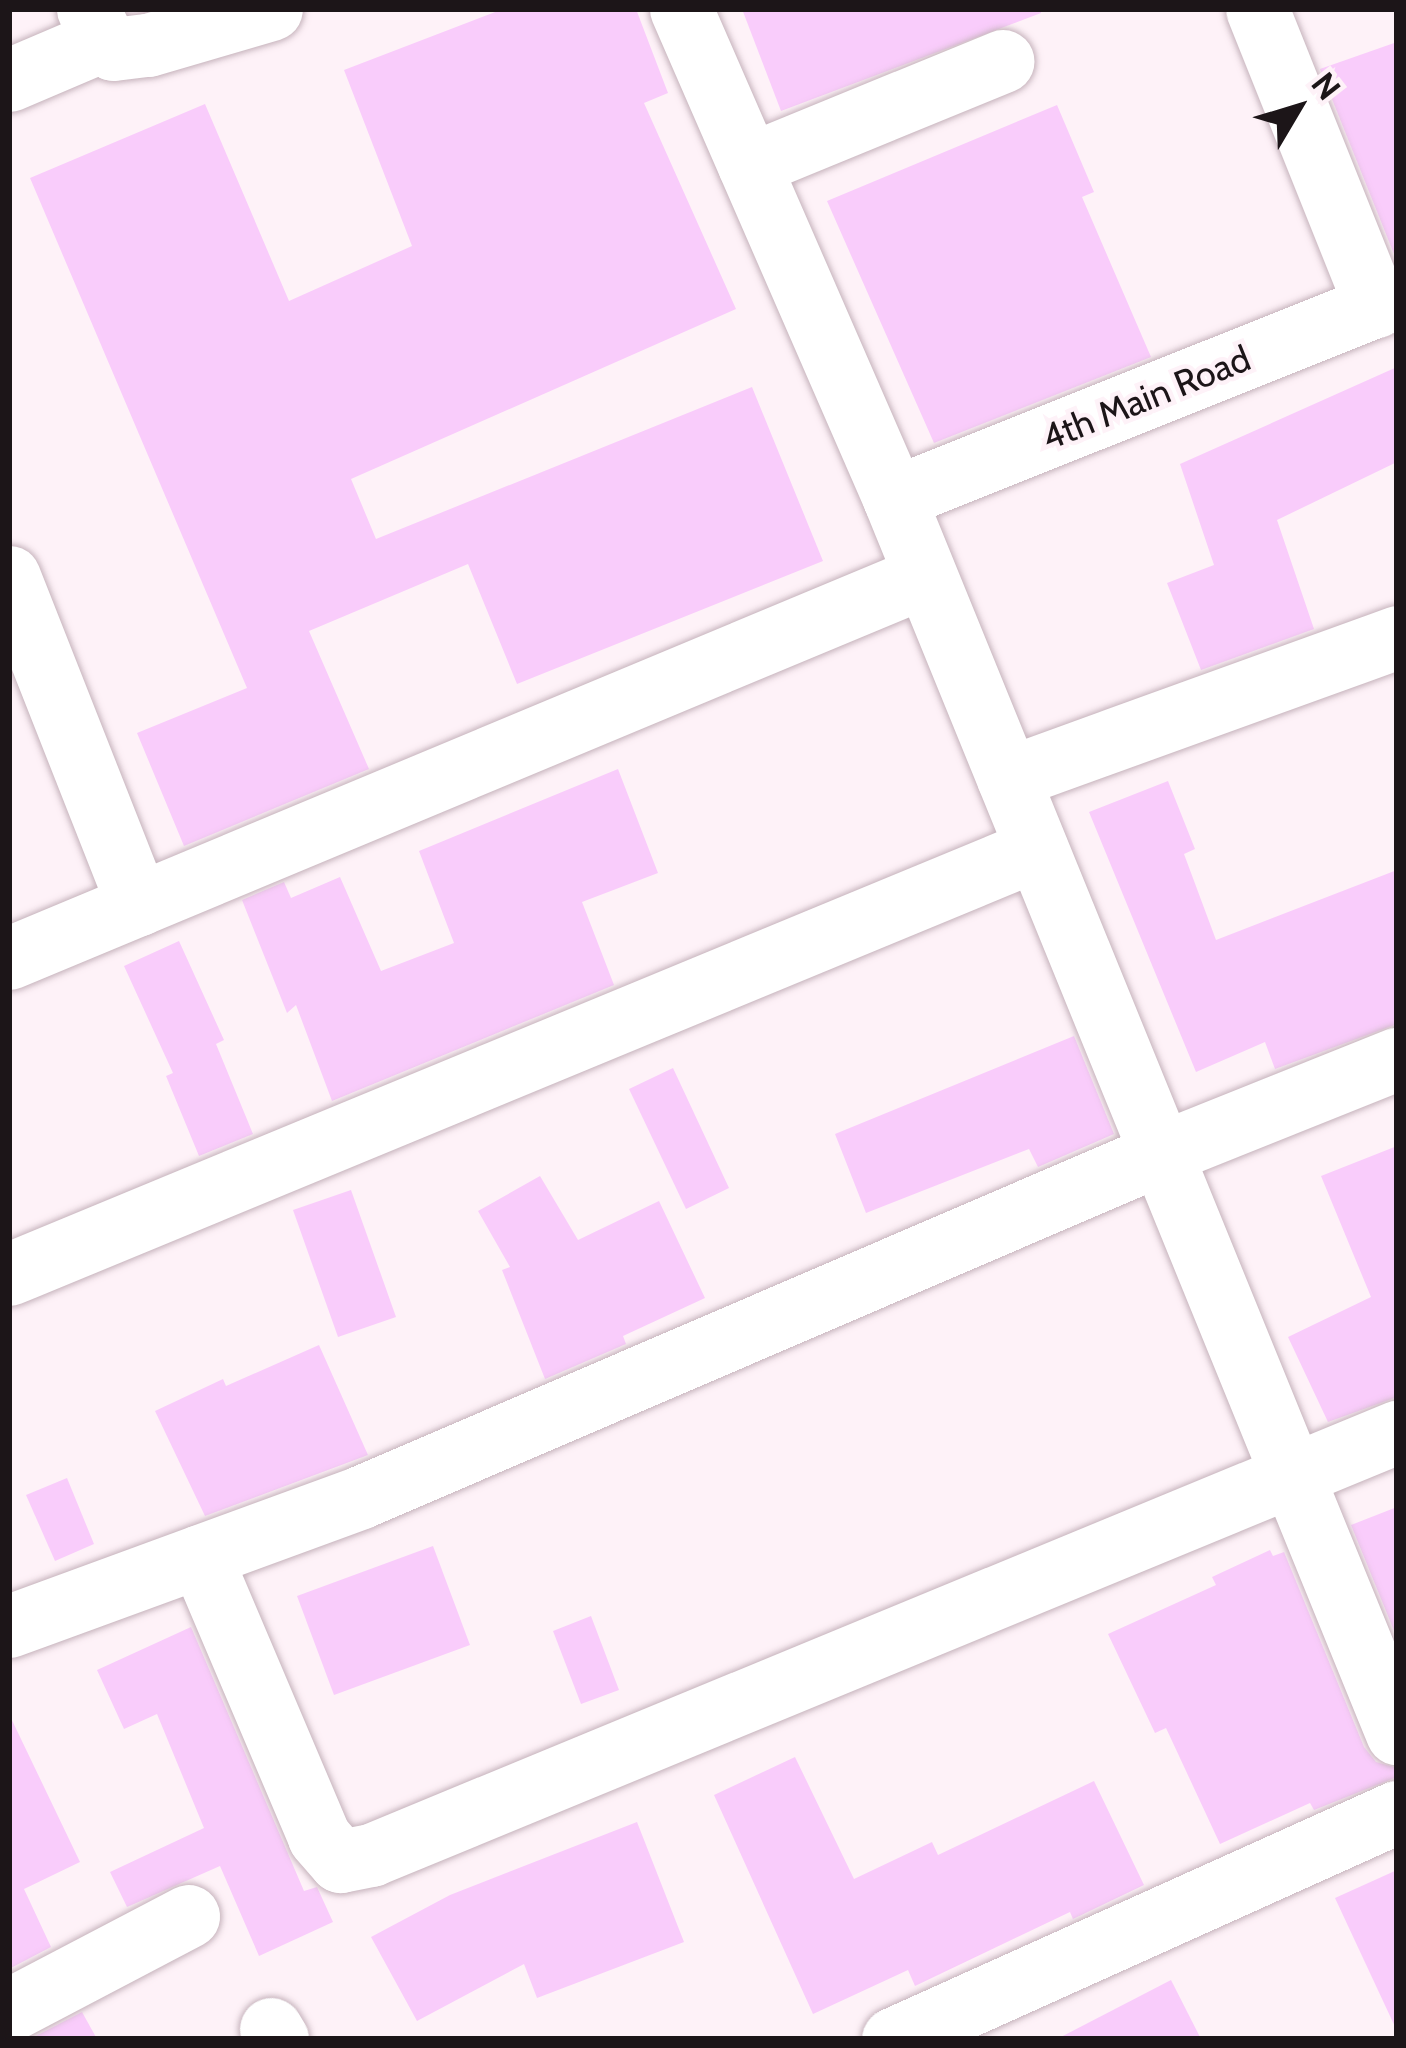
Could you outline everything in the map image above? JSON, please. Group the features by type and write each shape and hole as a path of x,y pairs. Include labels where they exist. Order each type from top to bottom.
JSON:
{"street":[{"path":"9,80 95,25 113,49 148,45 271,9"},
{"path":"681,9 894,498 1397,1733"},
{"path":"1257,9 1387,302"},
{"path":"749,165 1004,62"},
{"name":"4th Main Road","path":"894,498 1387,302"},
{"path":"9,958 926,576"},
{"path":"9,577 138,904"},
{"path":"1008,778 1397,637"},
{"path":"9,1274 1037,849"},
{"path":"9,1626 361,1497 1164,1152 1397,1059"},
{"path":"200,1556 320,1838 340,1861 371,1855 1397,1432"},
{"path":"892,2039 1397,1812"},
{"path":"16,2018 188,1916"}],"building":[{"path":"503,9 636,9 668,93 644,103 736,309 351,479 376,539 752,387 823,561 517,684 468,564 309,631 369,769 184,846 137,733 247,688 30,178 205,104 289,301 412,246 344,70"},
{"path":"742,9 1040,9 1041,13 781,111"},
{"path":"1397,42 1397,259 1396,259 1320,69"},
{"path":"1057,105 1094,192 1082,197 1151,357 934,443 827,201"},
{"path":"1397,367 1397,462 1277,520 1314,629 1201,670 1167,583 1214,565 1180,464"},
{"path":"618,769 658,873 582,902 614,985 332,1101 296,1005 287,1013 242,900 284,882 291,898 340,877 381,971 454,943 419,851"},
{"path":"1168,781 1195,849 1184,854 1216,940 1397,870 1397,1024 1275,1069 1265,1042 1196,1072 1089,812"},
{"path":"179,941 224,1040 216,1044 253,1134 199,1156 166,1076 173,1073 124,966"},
{"path":"1074,1036 1114,1134 1038,1167 1029,1149 866,1213 835,1134"},
{"path":"673,1068 729,1188 686,1209 629,1089"},
{"path":"1397,1146 1397,1397 1328,1422 1288,1337 1371,1297 1321,1176"},
{"path":"540,1176 578,1240 659,1201 705,1298 623,1336 626,1344 545,1379 502,1270 510,1267 478,1211"},
{"path":"351,1190 396,1317 338,1337 293,1210"},
{"path":"319,1345 368,1455 205,1516 155,1411 223,1379 226,1386"},
{"path":"67,1478 94,1544 55,1561 26,1495"},
{"path":"1397,1507 1397,1638 1351,1525"},
{"path":"433,1546 470,1645 334,1695 297,1596"},
{"path":"1270,1550 1273,1556 1284,1552 1364,1747 1376,1762 1397,1768 1397,1777 1314,1810 1310,1803 1220,1844 1166,1728 1155,1733 1108,1634 1216,1585 1212,1577"},
{"path":"591,1616 619,1690 581,1704 553,1631"},
{"path":"191,1627 304,1891 317,1887 333,1922 259,1956 220,1866 127,1907 110,1872 204,1828 157,1714 124,1729 97,1670"},
{"path":"9,1714 80,1862 24,1889 51,1947 9,1969"},
{"path":"795,1757 854,1879 932,1842 938,1855 1094,1781 1144,1885 1073,1919 1070,1912 915,1986 908,1970 813,2014 714,1795"},
{"path":"637,1822 684,1942 537,1998 524,1964 417,2021 371,1937 450,1895"},
{"path":"1397,1870 1397,2031 1335,1898"},
{"path":"1171,1980 1201,2039 1057,2039"},
{"path":"82,2012 97,2039 35,2039 34,2037"}]}
